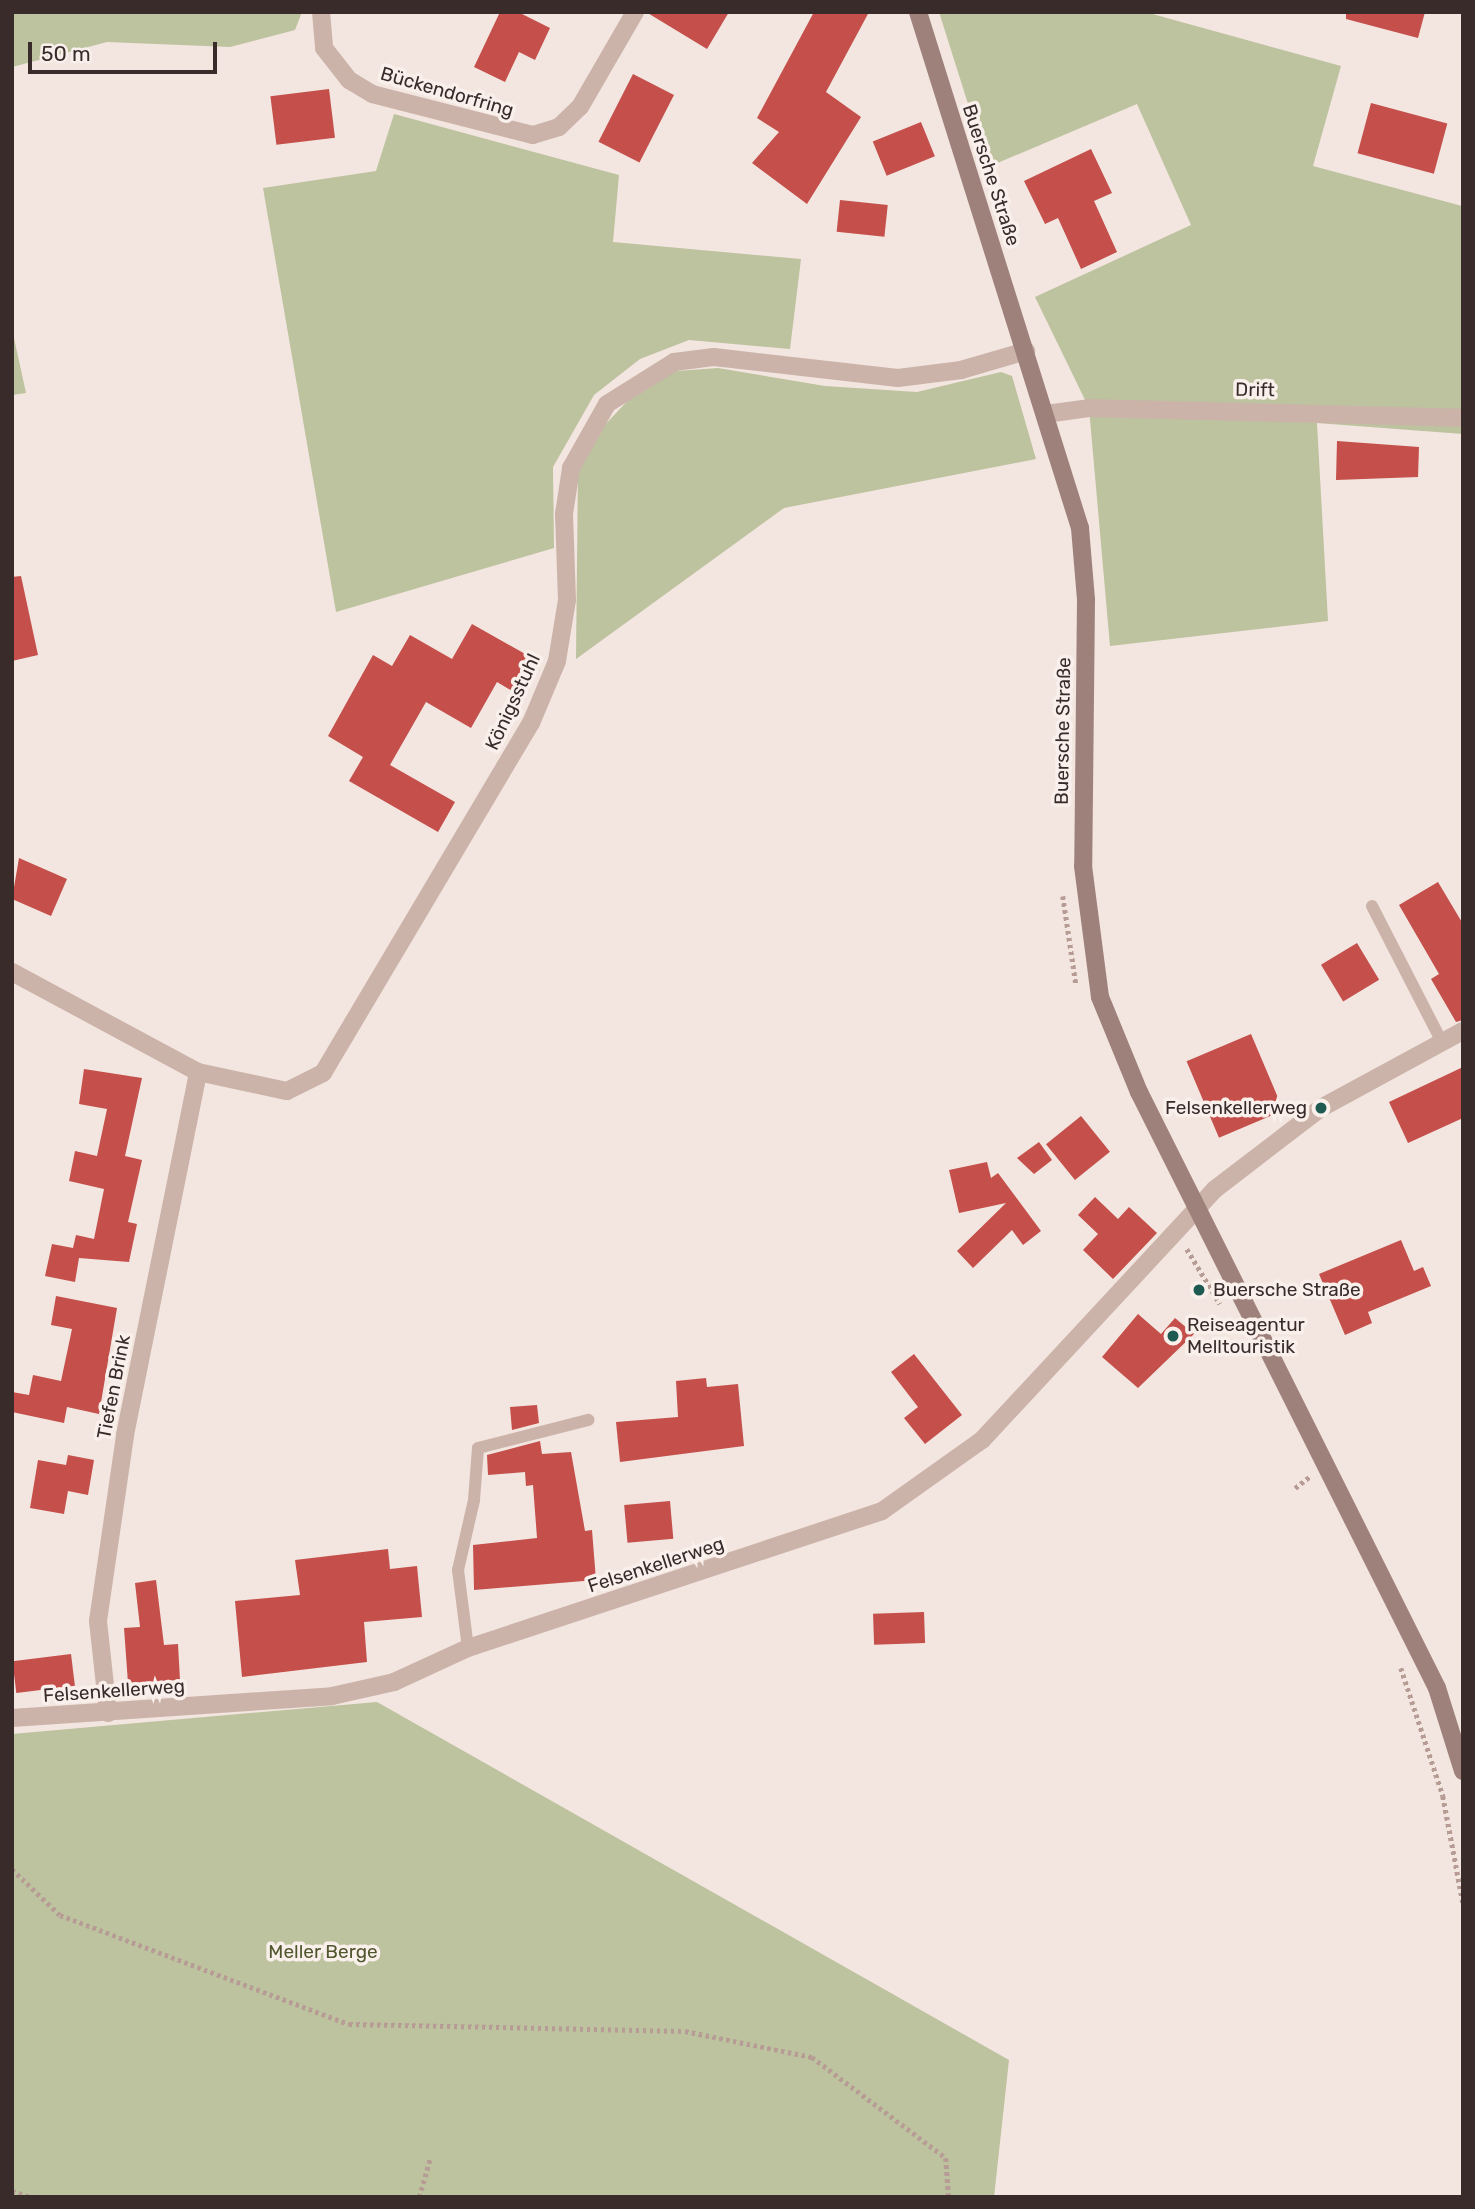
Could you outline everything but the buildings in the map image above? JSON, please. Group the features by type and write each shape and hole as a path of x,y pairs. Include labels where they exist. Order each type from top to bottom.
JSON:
{"main road":[{"name":"Buersche Straße","path":"918,12 1080,528 1086,600 1086,931 1115,1039 1196,1209 1431,1676 1463,1770"}],"street":[{"name":"Bückendorfring","path":"321,12 324,48 349,80 372,94 533,135 559,127 580,107 635,12"},
{"name":"Königsstuhl","path":"12,972 198,1072 287,1091 323,1073 349,1039 531,723 557,661 568,600 565,514 571,468 607,404 674,362 714,358 898,378 961,370 1026,351"},
{"name":"Drift","path":"1046,414 1088,408 1463,418"},
{"name":"Felsenkellerweg","path":"12,1718 332,1696 394,1682 468,1648 882,1511 982,1440 1196,1209 1321,1108 1463,1031"},
{"name":"Tiefen Brink","path":"108,1713 98,1621 125,1435 198,1072"}],"lane":[{"path":"1372,906 1442,1042"},
{"path":"468,1648 458,1570 478,1448 588,1420"}],"path":[{"path":"1395,1654 1443,1796 1463,1903"},
{"path":"12,1869 60,1914 349,2024 685,2031 812,2057 946,2158 948,2197"},
{"path":"419,2197 430,2159"},
{"path":"12,2191 30,2197"}],"green space":[{"path":"12,12 302,12 295,30 230,47 107,42 12,67"},
{"path":"939,12 1145,12 1341,66 1313,166 1462,206 1463,434 1317,423 1328,621 1110,646 1089,408 1035,297 1191,225 1137,104 988,167"},
{"path":"394,114 619,175 613,242 801,259 790,349 689,340 640,359 594,395 553,467 554,548 336,612 263,188 376,171"},
{"path":"12,329 26,393 12,395"},
{"path":"718,368 825,386 917,392 1001,372 1012,376 1036,459 784,508 576,659 578,470 600,430 635,393 676,371"},
{"name":"Meller Berge","path":"377,1702 1009,2060 994,2197 12,2197 12,1734"}],"place":[{"name":"Felsenkellerweg","path":"1321,1108"},
{"name":"Buersche Straße","path":"1199,1290"},
{"name":"Reiseagentur Melltouristik","path":"1173,1336"}]}
